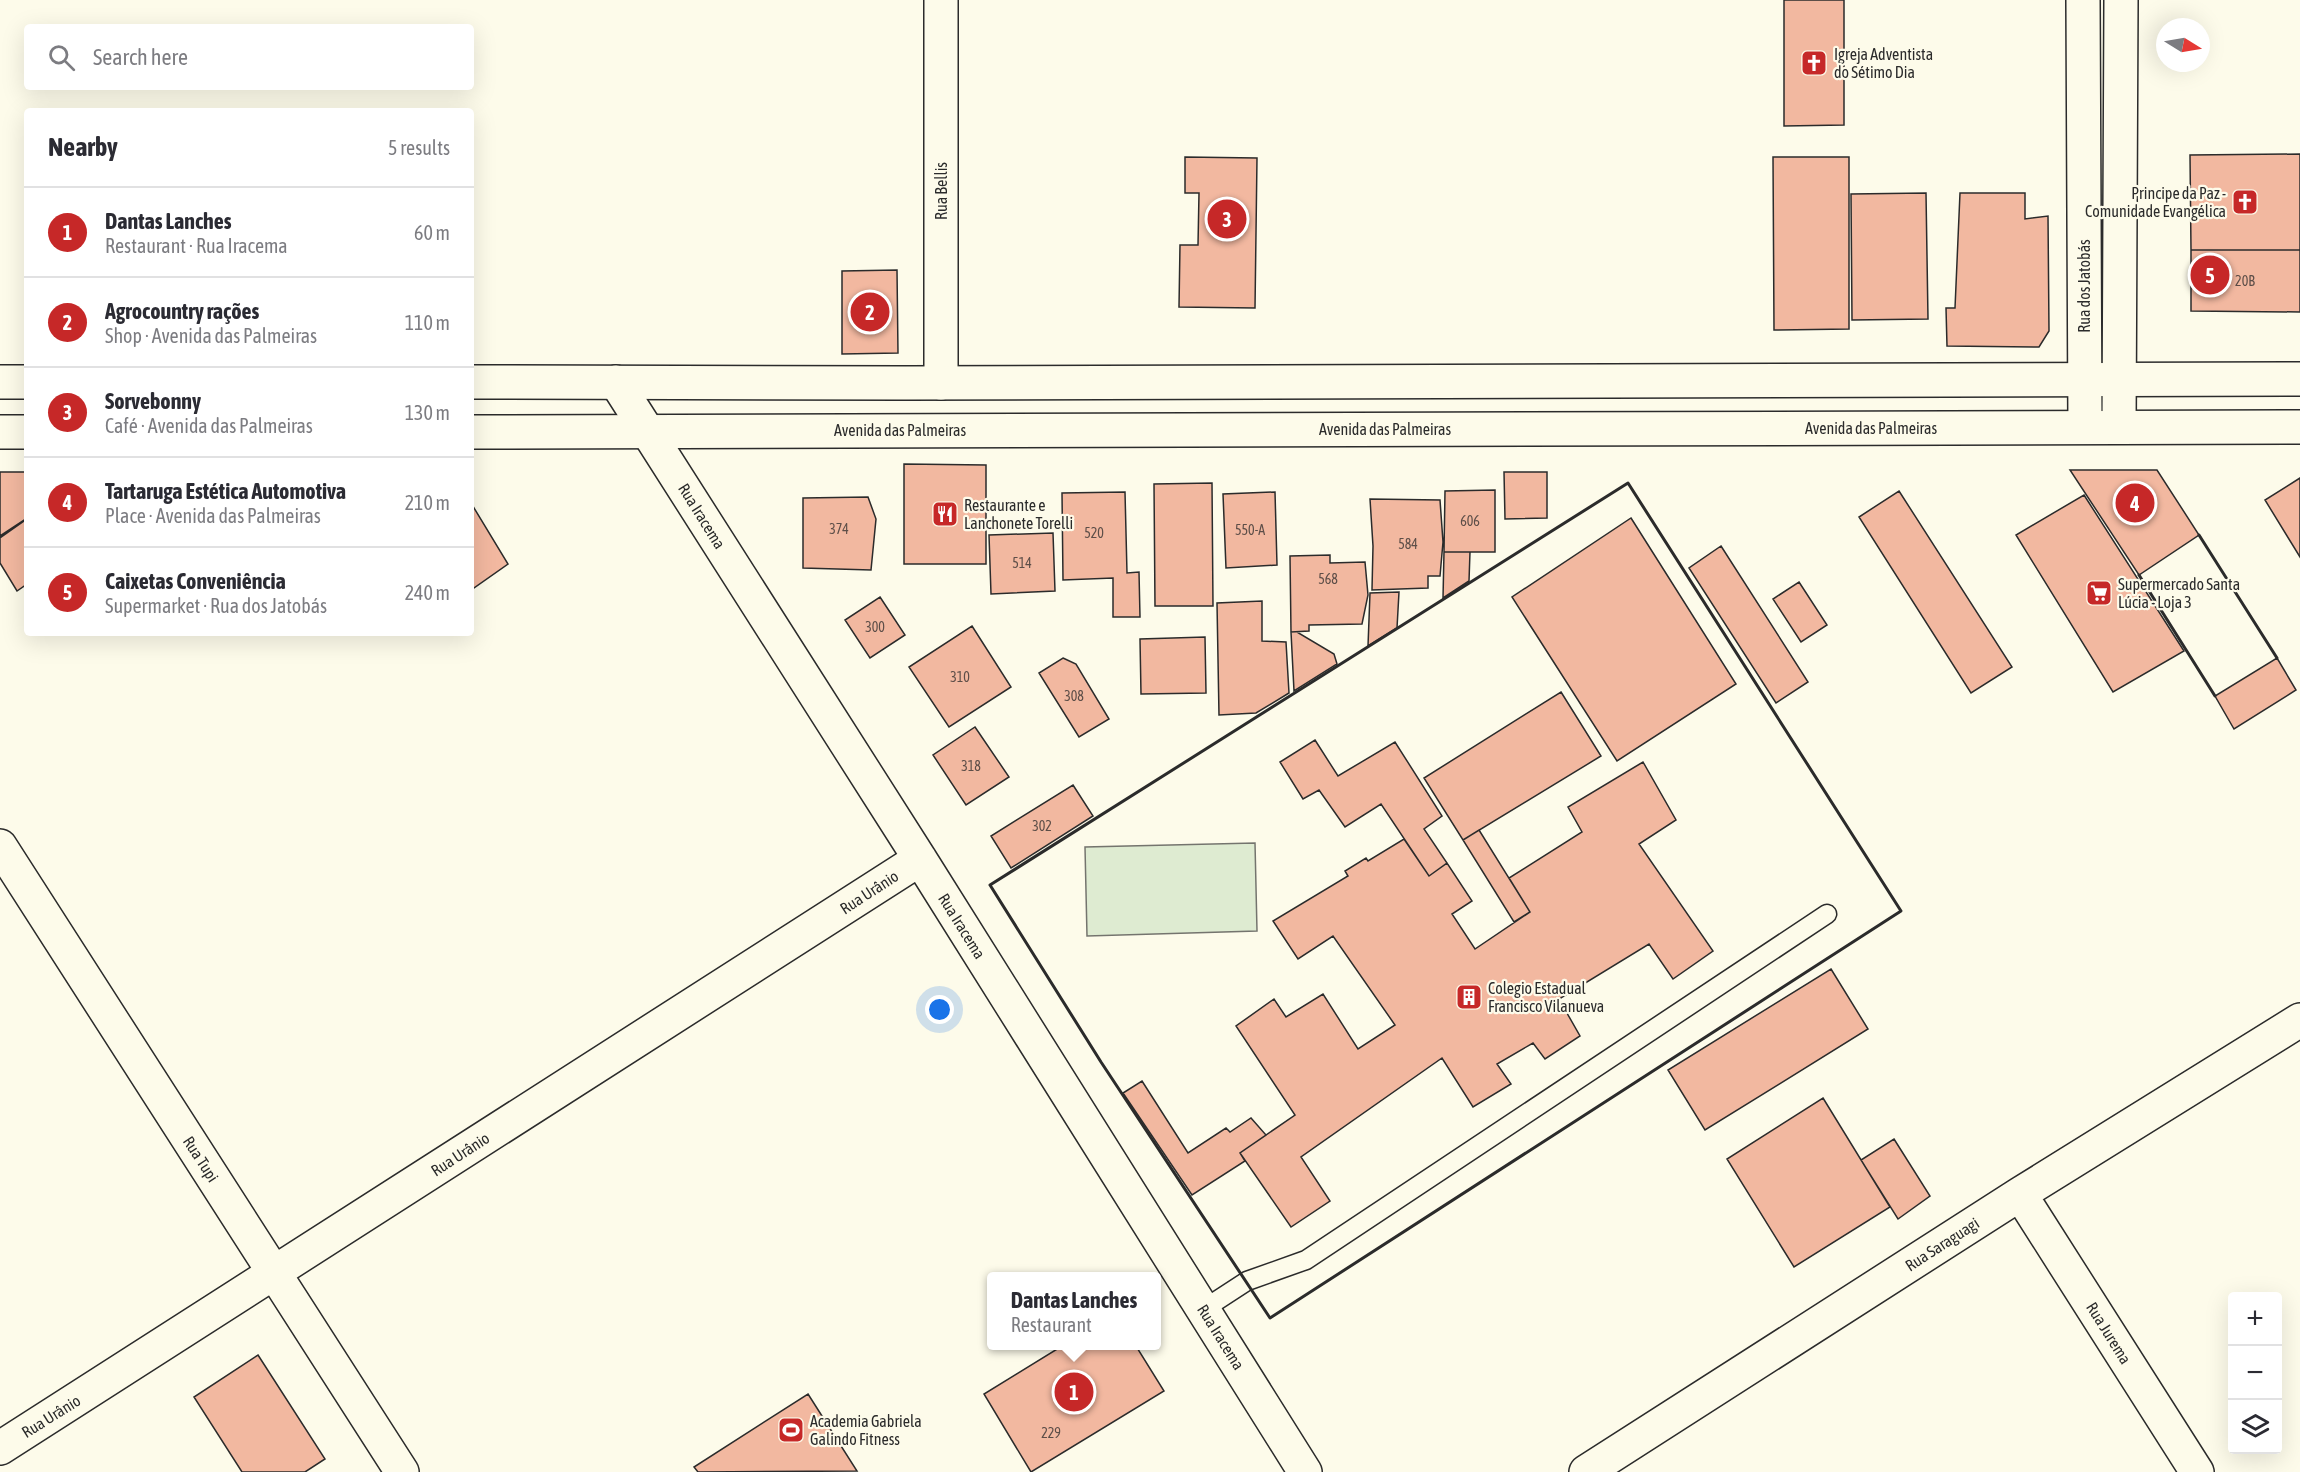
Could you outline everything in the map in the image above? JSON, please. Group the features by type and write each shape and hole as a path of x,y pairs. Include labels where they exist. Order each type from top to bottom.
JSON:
{"street":[{"name":"Rua Bellis","path":"941,0 941,383"},
{"name":"Rua dos Jatobás","path":"2083,0 2085,427"},
{"path":"2119,427 2121,0"},
{"path":"474,382 2300,379"},
{"path":"0,382 24,382"},
{"name":"Rua Iracema","path":"616,382 1305,1472"},
{"path":"905,383 906,430"},
{"name":"Avenida das Palmeiras","path":"474,432 2300,427"},
{"path":"0,432 24,432"},
{"name":"Rua Tupi","path":"0,846 402,1472"},
{"name":"Rua Urânio","path":"0,1448 920,860"},
{"name":"Rua Saraguagi","path":"1586,1472 2020,1194 2300,1020"},
{"name":"Rua Jurema","path":"2020,1194 2197,1472"}],"lane":[{"path":"1204,1309 1247,1281 1306,1260 1827,914"}],"green space":[{"path":"1255,843 1257,931 1087,936 1085,847"}],"building":[{"name":"Igreja Adventista do Sétimo Dia","path":"1784,0 1844,0 1844,125 1784,126"},
{"name":"Principe da Paz - Comunidade Evangélica","path":"2300,154 2300,250 2191,250 2190,155"},
{"path":"1185,157 1257,158 1255,308 1179,307 1180,245 1198,245 1199,193 1185,193"},
{"path":"1773,157 1849,157 1849,329 1774,330"},
{"path":"1926,193 1928,319 1852,320 1851,194"},
{"path":"1960,193 2025,193 2025,219 2048,216 2049,331 2039,347 1947,346 1946,308 1955,308"},
{"path":"2191,250 2300,250 2300,312 2191,311"},
{"path":"897,270 898,353 842,354 842,271"},
{"name":"Restaurante e Lanchonete Torelli","path":"904,464 986,465 986,564 904,564"},
{"path":"2070,470 2157,470 2199,535 2139,575"},
{"path":"0,472 24,472 24,520 0,536"},
{"path":"1504,472 1547,472 1547,518 1505,519"},
{"path":"2300,478 2300,557 2265,500"},
{"path":"1212,483 1213,606 1155,606 1154,484"},
{"path":"1495,490 1495,552 1444,552 1445,491"},
{"path":"1899,491 2012,667 1971,693 1859,517"},
{"path":"1125,492 1127,573 1139,572 1140,617 1113,617 1113,578 1063,580 1062,493"},
{"path":"1275,492 1277,565 1226,568 1223,494"},
{"name":"Supermercado Santa Lúcia - Loja 3","path":"2084,495 2184,651 2113,692 2016,535"},
{"path":"868,497 876,519 871,570 803,568 803,498"},
{"path":"1370,499 1440,500 1443,542 1440,576 1428,576 1428,588 1372,590 1373,546"},
{"path":"474,508 508,564 474,588"},
{"path":"1631,518 1736,684 1617,761 1512,597"},
{"path":"24,521 24,586 17,591 0,563 0,538"},
{"path":"1053,533 1055,591 991,594 989,535"},
{"path":"1721,546 1808,682 1776,703 1689,568"},
{"path":"1444,552 1470,552 1469,581 1443,598"},
{"path":"1330,555 1330,563 1365,562 1368,595 1362,624 1309,625 1309,631 1291,632 1290,556"},
{"path":"1799,582 1827,625 1801,642 1773,599"},
{"path":"1399,592 1397,628 1368,646 1370,593"},
{"path":"880,597 905,635 870,658 845,620"},
{"path":"1262,601 1262,641 1286,642 1289,693 1256,713 1219,715 1217,603"},
{"path":"972,626 1011,687 949,727 909,667"},
{"path":"1291,632 1297,632 1334,654 1337,664 1294,691"},
{"path":"1205,637 1206,693 1141,694 1140,639"},
{"path":"1063,658 1076,664 1109,719 1079,737 1039,673"},
{"path":"2277,658 2296,690 2234,729 2215,696"},
{"path":"1561,692 1601,756 1463,840 1424,778"},
{"path":"975,727 1009,777 966,805 933,755"},
{"path":"1315,740 1338,776 1395,742 1442,816 1424,829 1447,863 1429,876 1381,804 1345,827 1319,790 1303,799 1280,762"},
{"name":"Colegio Estadual Francisco Vilanueva","path":"1643,762 1676,820 1639,844 1713,951 1673,979 1649,944 1559,999 1580,1036 1545,1059 1533,1043 1497,1064 1511,1084 1473,1107 1442,1058 1301,1157 1330,1201 1291,1227 1240,1153 1295,1115 1236,1026 1274,999 1286,1017 1323,994 1358,1049 1395,1025 1333,936 1298,959 1273,921 1348,876 1345,871 1366,858 1368,861 1404,839 1429,876 1447,863 1472,901 1452,914 1475,949 1530,912 1509,878 1582,832 1568,807"},
{"path":"1073,785 1093,816 1011,868 991,836"},
{"path":"1479,830 1530,912 1514,922 1463,840"},
{"path":"1831,969 1868,1029 1705,1130 1668,1070"},
{"path":"1142,1081 1188,1153 1226,1128 1230,1132 1251,1118 1266,1135 1240,1153 1245,1161 1192,1195 1123,1093"},
{"path":"1823,1098 1890,1207 1794,1267 1727,1159"},
{"path":"1894,1139 1930,1196 1898,1219 1861,1160"},
{"path":"1056,1350 1138,1350 1164,1391 1031,1472 984,1394"},
{"path":"258,1355 325,1459 305,1472 242,1472 194,1397"},
{"name":"Academia Gabriela Galindo Fitness","path":"808,1394 857,1471 698,1472 694,1467"}],"wall":[{"path":"1628,483 1901,911 1270,1318 1101,1062 990,885 1628,483"},
{"path":"2199,535 2277,658"},
{"path":"2139,575 2215,696"}],"place":[{"name":"Igreja Adventista do Sétimo Dia","path":"1814,63"},
{"name":"Principe da Paz - Comunidade Evangélica","path":"2245,202"},
{"name":"Sorvebonny","path":"1227,219"},
{"name":"Caixetas Conveniência","path":"2210,275"},
{"name":"Agrocountry rações","path":"870,312"},
{"name":"Tartaruga Estética Automotiva","path":"2135,503"},
{"name":"Restaurante e Lanchonete Torelli","path":"945,514"},
{"name":"Supermercado Santa Lúcia - Loja 3","path":"2099,593"},
{"name":"Colegio Estadual Francisco Vilanueva","path":"1469,997"},
{"name":"Dantas Lanches","path":"1074,1392"},
{"name":"Academia Gabriela Galindo Fitness","path":"791,1430"}]}
